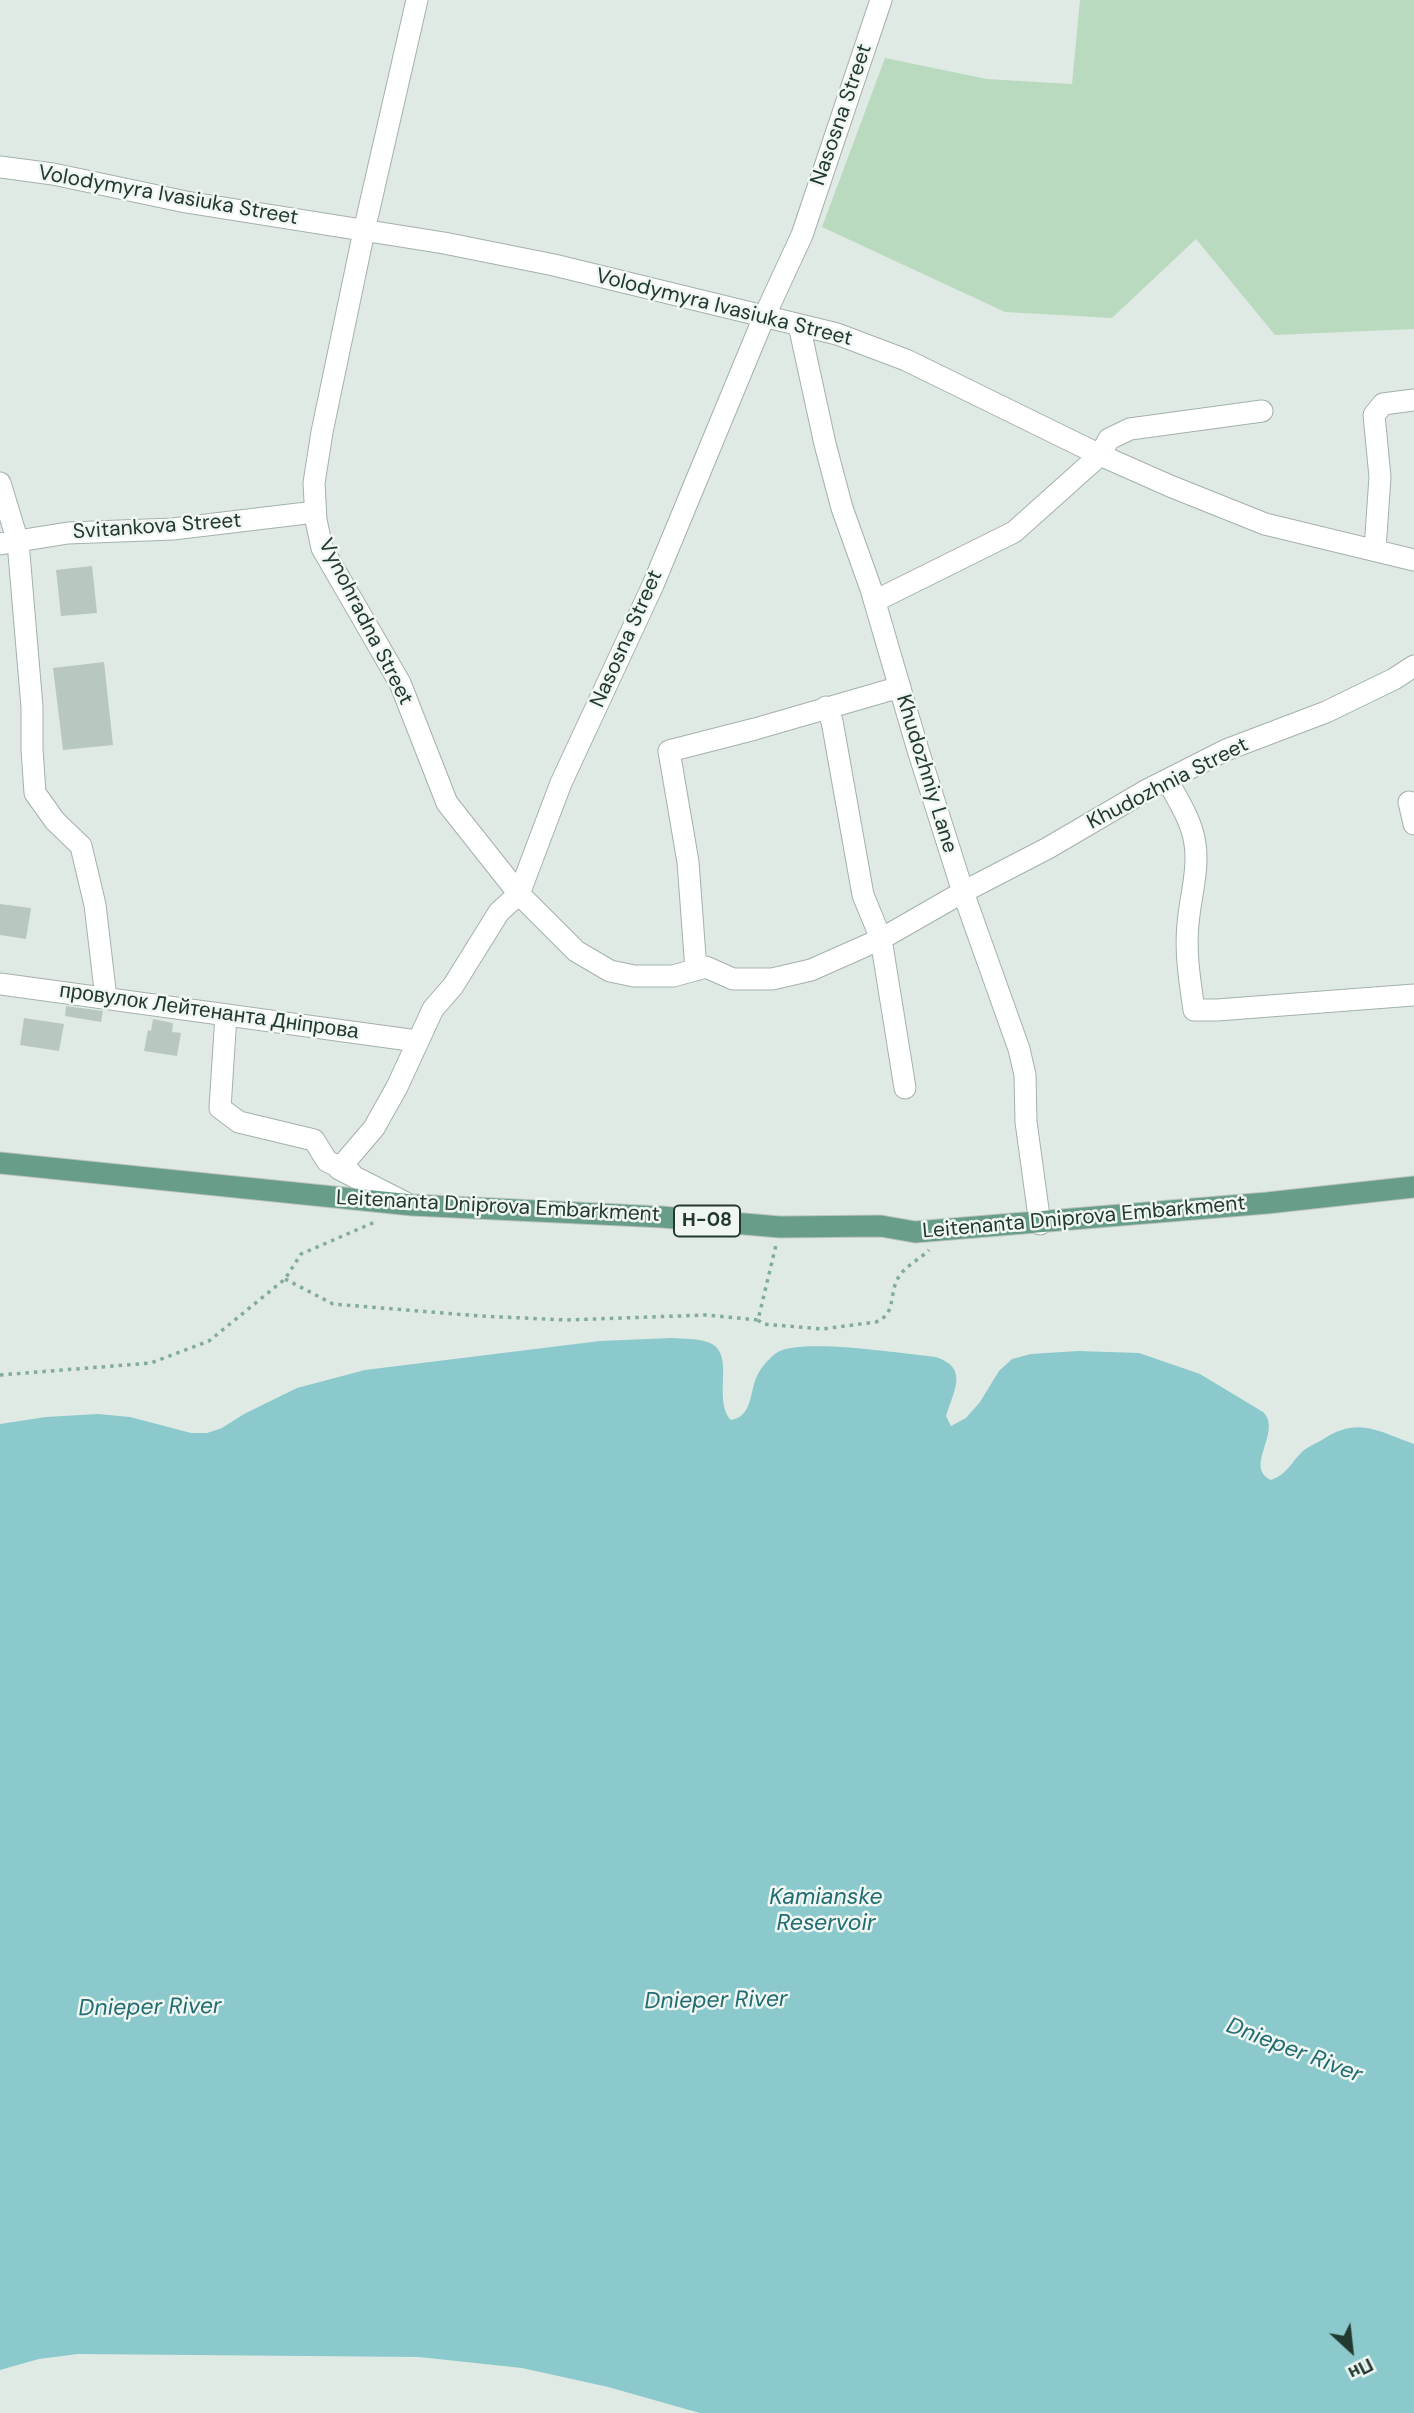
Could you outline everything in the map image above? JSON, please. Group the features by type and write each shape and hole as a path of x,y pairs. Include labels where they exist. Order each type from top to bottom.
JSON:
{"main road":[{"name":"Leitenanta Dniprova Embarkment","path":"0,1163 412,1205 662,1217 780,1227 881,1226 915,1232 1040,1224 1414,1187"}],"street":[{"name":"Vynohradna Street","path":"417,0 364,231 322,432 314,483 315,512 322,548 400,682 447,803 519,894 576,951 610,971 634,976 673,976 706,967 733,979 772,979 811,970 881,939 963,891"},
{"name":"Nasosna Street","path":"412,1205 340,1169 374,1128 397,1087 433,1009 453,986 499,912 519,894 561,783 653,585 764,317 802,235 881,0"},
{"name":"Volodymyra Ivasiuka Street","path":"0,167 53,174 186,202 444,243 554,265 836,334 906,360 1100,455 1265,524 1414,559"},
{"name":"Khudozhniy Lane","path":"799,325 835,482 875,601 963,891 1022,1062 1025,1075 1026,1122 1040,1224"},
{"path":"1375,549 1380,477 1374,415 1383,404 1414,400"},
{"path":"875,601 1014,532 1100,455 1109,439 1130,429 1262,411"},
{"path":"0,483 32,706 35,793 55,821 81,846 95,905 106,999"},
{"name":"Svitankova Street","path":"9,543 68,533 173,529 315,512"},
{"name":"Khudozhnia Street","path":"963,891 1048,848 1167,780 1226,750 1326,712 1394,679 1414,666"},
{"path":"696,970 688,862 669,751 900,687"},
{"path":"826,707 832,721 863,895 881,939 905,1088"},
{"path":"1167,780 1187,816 1195,844 1194,877 1187,926 1189,978 1194,1010 1414,995"},
{"path":"1409,802 1414,824"},
{"name":"провулок Лейтенанта Дніпрова","path":"0,984 417,1041"},
{"path":"226,1015 220,1108 239,1122 314,1140 327,1161 412,1205"}],"path":[{"path":"0,1375 151,1363 209,1341 285,1279 301,1254 375,1222"},
{"path":"758,1320 780,1227"},
{"path":"285,1279 333,1304 480,1317 553,1319 706,1315 758,1320 763,1324 822,1329 876,1322 885,1318 891,1309 896,1281 949,1231"}],"green space":[{"path":"1080,0 1414,0 1414,329 1275,335 1196,239 1112,318 1005,312 822,227 885,58 987,79 1072,84"}],"water":[{"name":"Kamianske Reservoir","path":"671,1338 701,1340 718,1349 723,1367 723,1401 731,1420 738,1418 747,1409 754,1383 766,1362 778,1352 791,1348 854,1348 936,1357 953,1367 956,1374 955,1389 946,1416 951,1426 966,1418 980,1402 999,1371 1012,1359 1031,1354 1078,1351 1139,1353 1200,1374 1263,1412 1269,1429 1261,1467 1263,1474 1271,1480 1285,1471 1305,1450 1346,1429 1368,1428 1414,1444 1414,2413 700,2413 608,2387 522,2368 419,2357 78,2354 39,2359 0,2370 0,1424 46,1417 98,1414 130,1417 191,1433 207,1433 222,1428 297,1388 365,1370 600,1341"}],"building":[{"path":"92,566 97,613 61,616 56,570"},
{"path":"104,662 113,745 63,750 53,668"},
{"path":"0,904 31,908 26,939 0,935"},
{"path":"66,1006 103,1011 101,1022 65,1016"},
{"path":"24,1018 64,1024 59,1051 20,1045"},
{"path":"153,1019 173,1023 172,1032 181,1033 177,1056 144,1051"}],"water label":[{"name":"Dnieper River","path":"716,2001"},
{"name":"Dnieper River","path":"150,2008"},
{"name":"Dnieper River","path":"1294,2051"}]}
